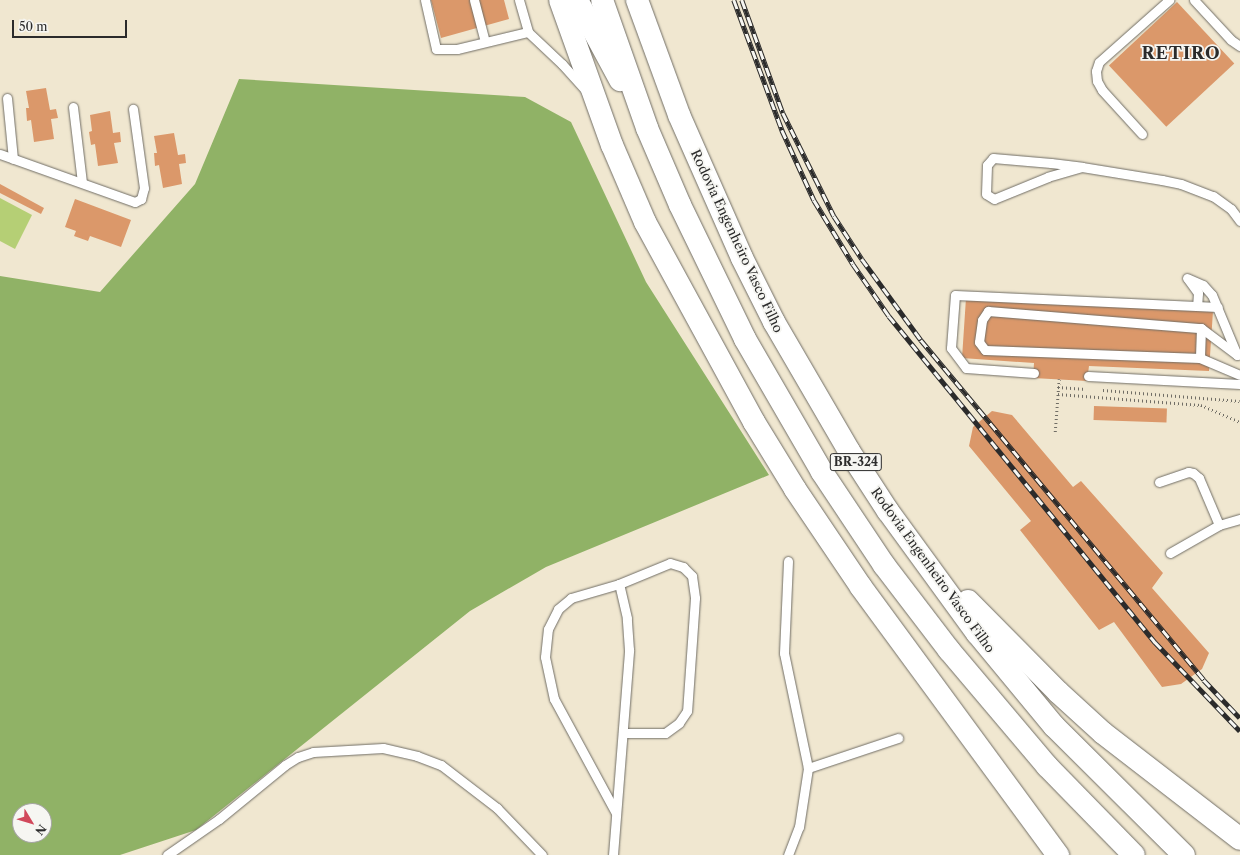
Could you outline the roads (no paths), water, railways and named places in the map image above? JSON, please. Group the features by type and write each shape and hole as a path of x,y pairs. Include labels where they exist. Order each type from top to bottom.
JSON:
{"highway":[{"path":"560,0 596,103 645,222 718,358 791,482 918,666 1058,855"},
{"path":"577,0 599,46 647,128"},
{"name":"BR-324","path":"602,0 647,128 680,205 745,339 822,472 862,533 935,632 1047,766 1134,855"},
{"name":"Rodovia Engenheiro Vasco Filho","path":"637,0 710,189 774,322 849,451 912,545 977,633 1054,726 1184,855"},
{"path":"912,545 1058,692 1108,737 1240,839"}],"lane":[{"path":"425,0 436,49 457,49 528,32"},
{"path":"474,0 485,42"},
{"path":"519,0 528,32 562,64 596,103"},
{"path":"1142,134 1102,90 1097,81 1096,71 1099,62 1170,0"},
{"path":"1194,0 1231,40 1240,46"},
{"path":"7,98 13,159"},
{"path":"74,107 82,182"},
{"path":"0,154 135,202 141,199 144,188 133,109"},
{"path":"1082,167 1048,177 994,199 986,194 987,165 993,158 1082,167 1162,180 1200,190 1231,209 1240,221"},
{"path":"1197,306 1198,293 1186,278 1203,285 1212,295 1238,356"},
{"path":"1034,373 966,368 951,348 955,295 1218,308"},
{"path":"1238,356 1201,328 993,311 983,316 979,342 985,350 1200,358 1240,375"},
{"path":"1200,358 1201,328"},
{"path":"1088,376 1240,384"},
{"path":"1159,482 1188,472 1193,473 1199,478 1219,525"},
{"path":"1170,552 1219,525 1240,519"},
{"path":"788,561 784,653 808,768 799,827 788,855"},
{"path":"616,813 554,699 545,657 548,629 558,609 571,598 619,584 670,563 683,566 692,576 695,598 687,711 679,723 665,733 622,732"},
{"path":"613,855 629,650 627,618 619,584"},
{"path":"808,768 898,738"},
{"path":"167,855 219,819 285,765 298,757 313,752 383,748 417,756 441,765 497,808 542,855"}],"railway":[{"path":"734,0 782,130 814,200 853,264 889,316 1155,642 1240,731"},
{"path":"742,0 783,113 834,216 862,259 921,340 1204,680 1240,718"}],"district":[{"name":"RETIRO","path":"1181,54"}]}
